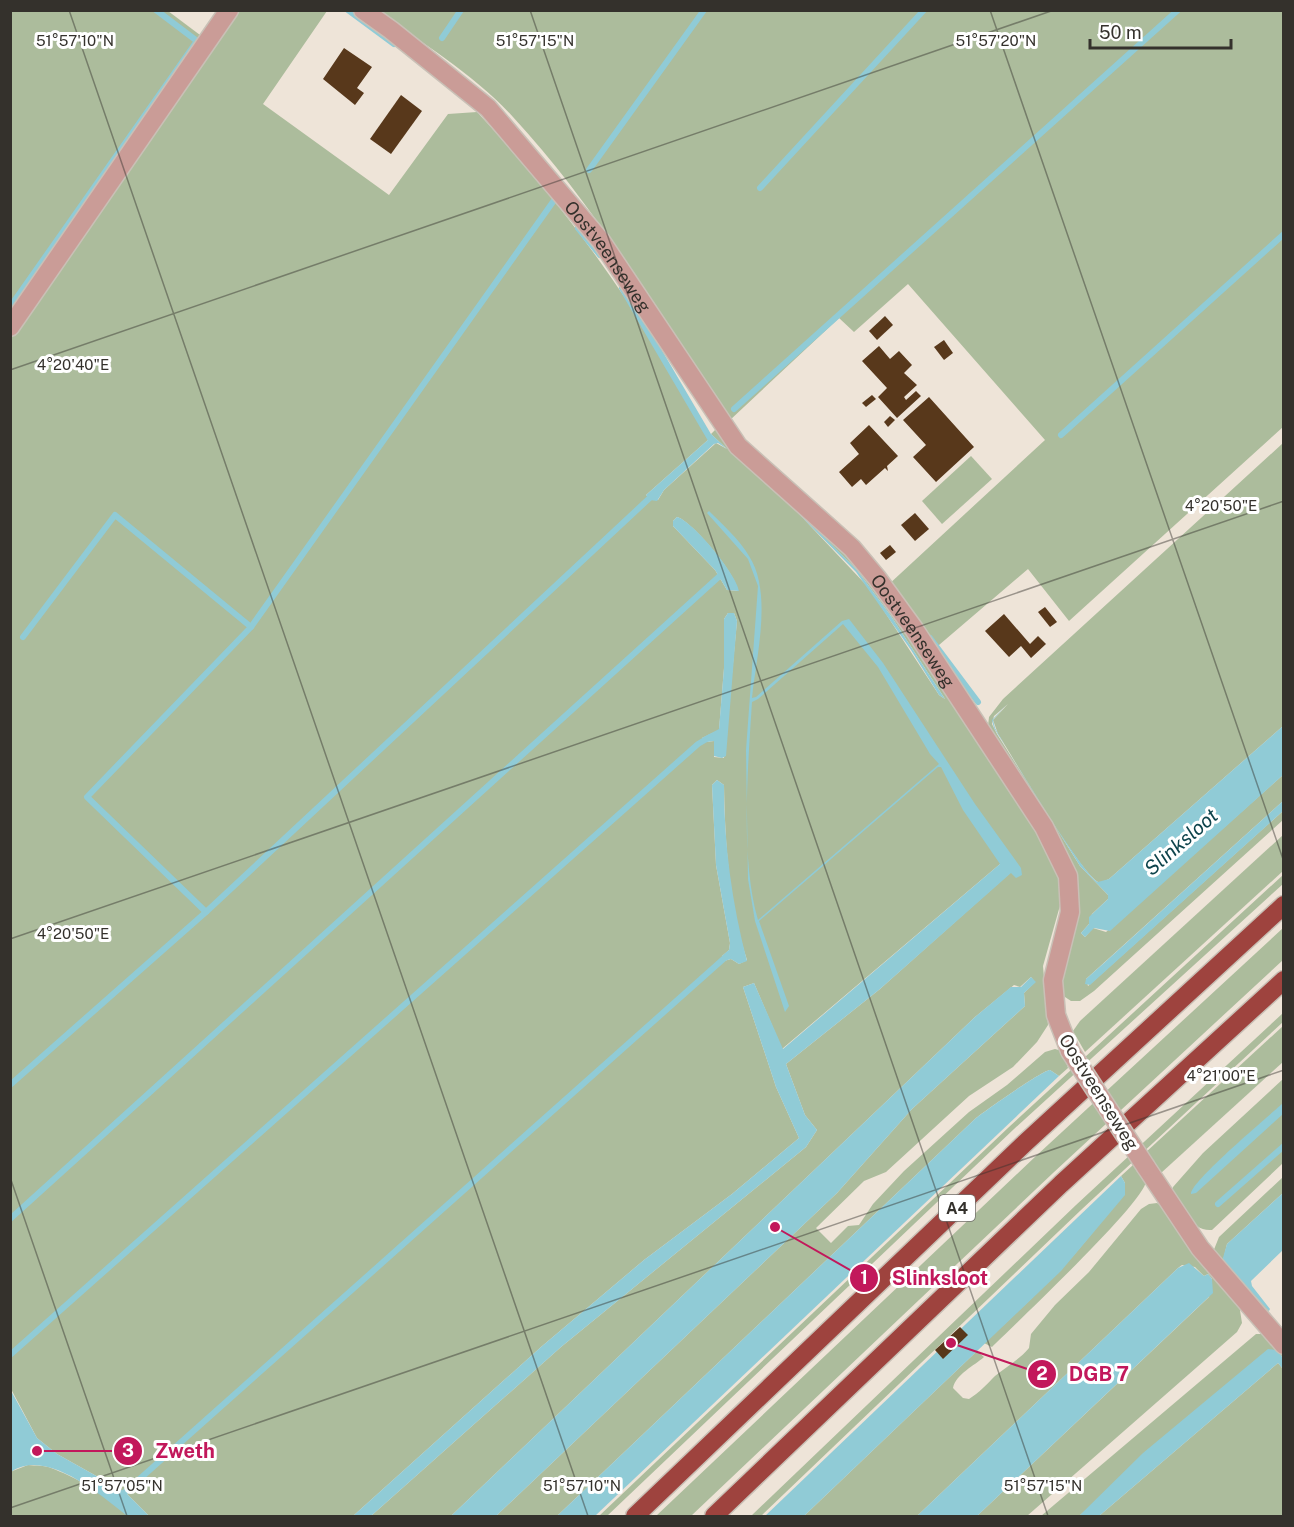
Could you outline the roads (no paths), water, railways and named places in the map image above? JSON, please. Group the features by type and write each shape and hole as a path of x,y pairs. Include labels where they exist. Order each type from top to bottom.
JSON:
{"highway":[{"name":"A4","path":"635,1516 1024,1143 1284,905"},
{"path":"714,1516 1060,1184 1284,980"}],"street":[{"path":"10,327 229,10"},
{"name":"Oostveenseweg","path":"363,10 452,76 496,116 601,241 738,446 852,548 914,629 1049,836 1068,876 1070,912 1053,980 1056,1016 1070,1051 1200,1248 1284,1345"}],"water":[{"path":"711,434 727,449 718,443 714,444 664,490 657,501 650,500 646,495 709,439 707,436"},
{"path":"736,457 788,501 857,570 891,616 945,699 939,695 911,650 856,572 782,497"},
{"path":"709,511 736,538 756,571 762,606 752,698 756,697 842,621 849,619 883,663 975,804 1021,868 1022,875 1016,878 1011,873 880,989 786,1064 805,1115 817,1130 806,1147 561,1347 371,1516 353,1516 541,1347 644,1260 732,1194 799,1138 776,1087 743,987 754,983 783,1049 1000,864 963,810 941,767 938,767 759,921 789,1006 785,1012 755,921 748,879 747,846 752,895 758,920 939,764 930,754 878,667 843,624 752,702 747,806 746,750 758,586 748,559 707,513"},
{"path":"677,517 703,538 731,573 739,591 727,590 715,570 673,526 673,521"},
{"path":"728,613 734,613 737,621 726,756 722,758 714,756 714,741 706,742 702,738 719,729 724,668 724,619"},
{"path":"1007,704 993,720 1011,756 994,728 992,720"},
{"path":"1283,726 1283,775 1110,931 1094,928 1085,937 1081,933 1089,924 1089,917 1108,899 1108,895 1080,866 1048,814 1090,874 1098,882 1109,879"},
{"path":"717,780 724,785 725,830 730,874 747,961 739,964 731,959 724,961 722,956 729,950 730,943 716,865 712,785"},
{"path":"1283,801 1283,811 1090,985 1085,984 1086,979"},
{"path":"1031,977 1036,982 1024,993 1025,1006 912,1109 837,1193 496,1516 451,1516 975,1017 1011,987 1021,987"},
{"path":"1050,1070 1059,1076 595,1516 557,1516 976,1118 1026,1083"},
{"path":"1283,1103 1283,1114 1196,1193 1191,1194 1194,1187 1216,1163"},
{"path":"1121,1176 1125,1183 1125,1195 1061,1271 804,1516 765,1516"},
{"path":"1283,1193 1283,1250 1251,1281 1252,1286 1270,1309 1269,1311 1222,1261 1227,1244"},
{"path":"1189,1263 1204,1276 1208,1274 1212,1279 1213,1293 977,1516 917,1516 1178,1268"},
{"path":"1268,1349 1277,1350 1283,1358 1283,1369 1278,1363 1099,1516 1079,1516 1143,1453"},
{"path":"10,1389 37,1438 57,1454 125,1492 149,1516 126,1515 88,1486 56,1469 40,1465 25,1466 11,1472"}],"waterway":[{"path":"10,307 197,41 156,10"},
{"path":"348,10 394,44"},
{"path":"442,38 461,10"},
{"path":"589,170 704,10"},
{"path":"760,188 924,10"},
{"path":"734,409 1178,10"},
{"path":"251,627 555,199"},
{"path":"578,228 600,255"},
{"path":"1061,435 1284,234"},
{"path":"622,288 711,440"},
{"path":"10,1085 206,912 655,493"},
{"path":"23,637 115,515 251,627 87,797 206,912"},
{"path":"10,1219 723,573"},
{"path":"930,638 978,702"},
{"path":"10,1355 698,744 710,737"},
{"path":"125,1492 729,954"},
{"path":"1218,1204 1284,1146"}],"place":[{"name":"Slinksloot","path":"775,1227"},
{"name":"DGB 7","path":"951,1343"},
{"name":"Zweth","path":"37,1451"}]}
